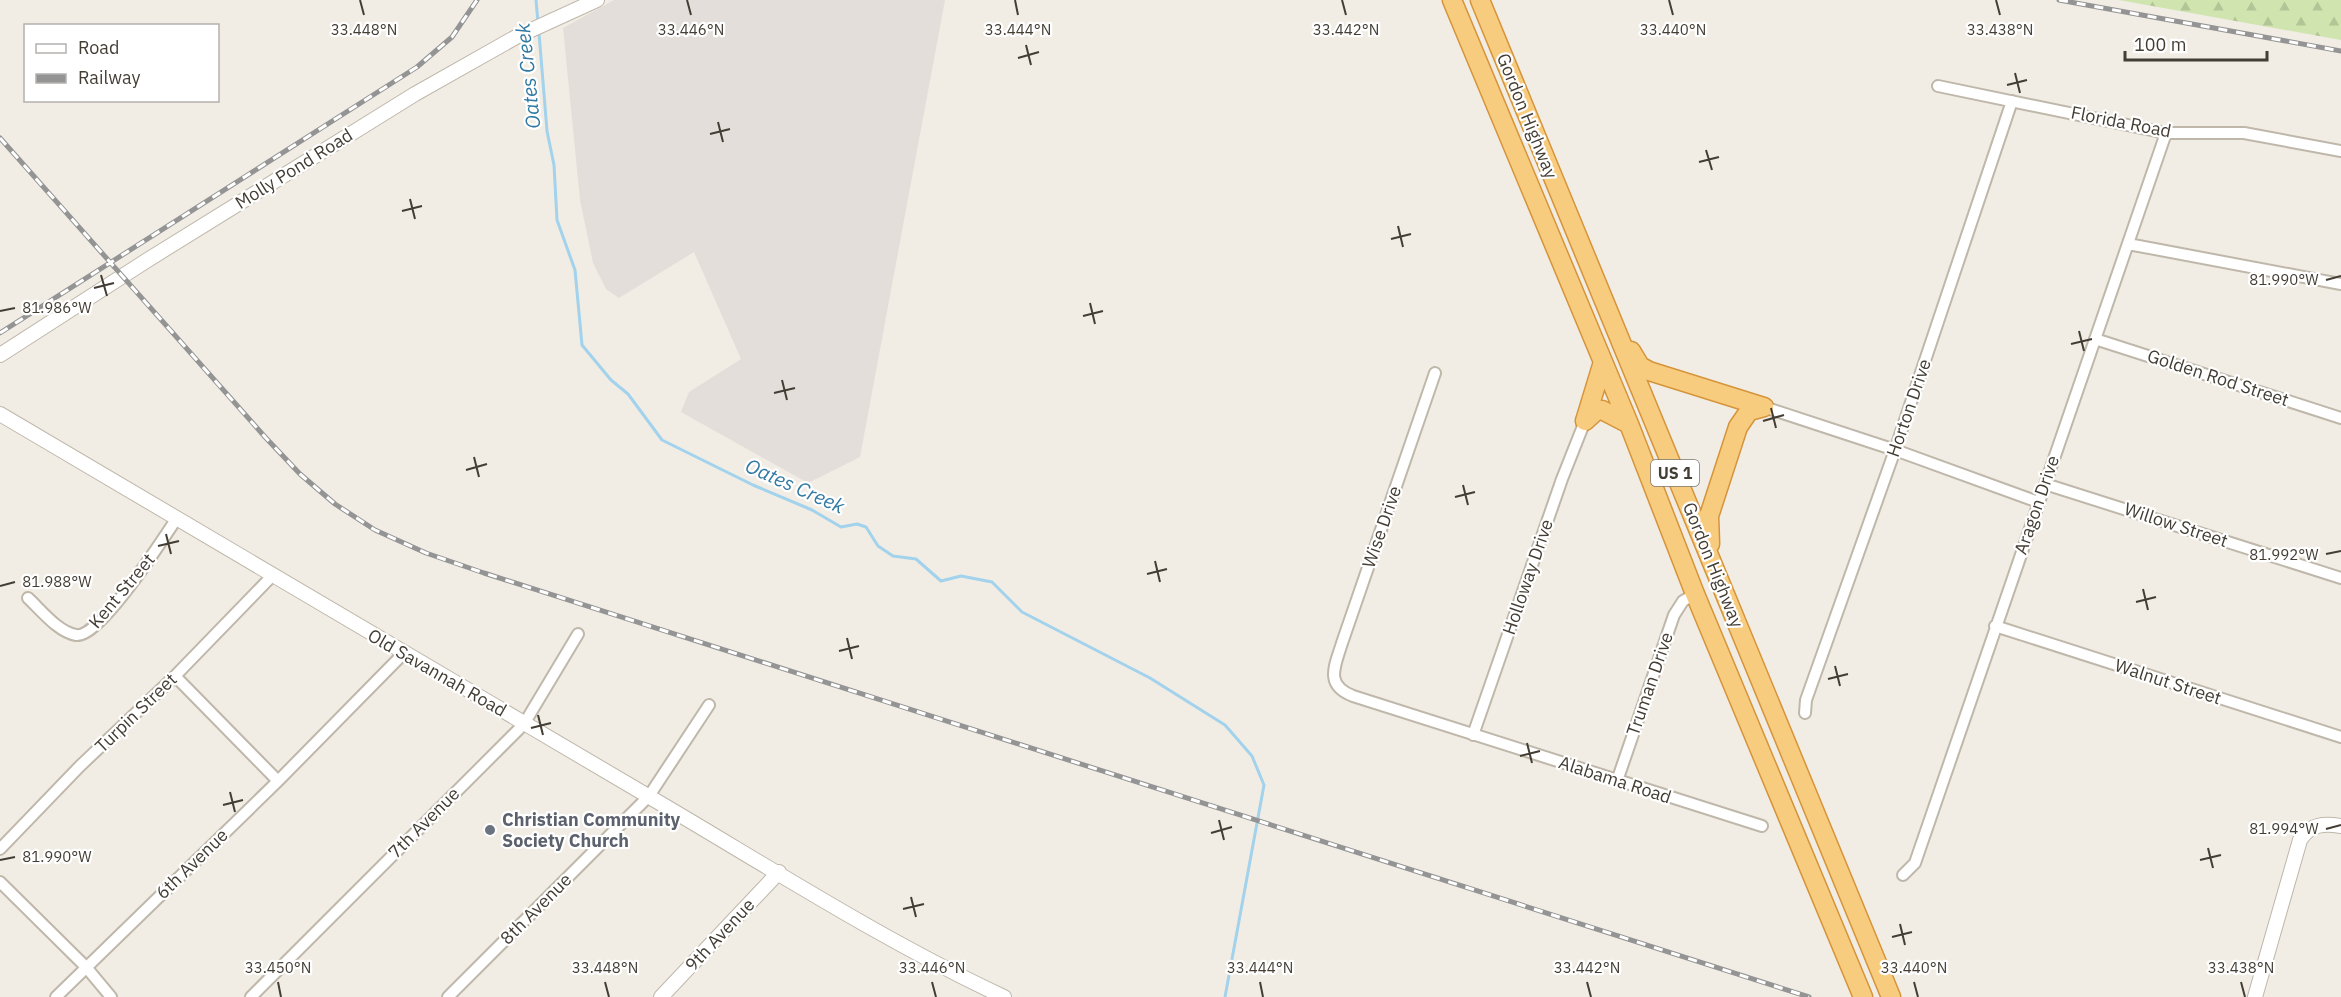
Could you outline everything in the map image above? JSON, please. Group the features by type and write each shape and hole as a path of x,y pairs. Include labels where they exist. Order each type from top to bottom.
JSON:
{"highway":[{"name":"Gordon Highway","path":"1452,0 1629,424 1695,594 1863,997"},
{"name":"Gordon Highway","path":"1480,0 1891,997"},
{"path":"1618,336 1632,352 1640,366 1649,371 1764,407"},
{"path":"1585,421 1603,362"},
{"path":"1710,558 1709,516 1738,427 1749,411 1764,407"},
{"path":"1585,421 1597,411 1602,410 1629,424"}],"street":[{"name":"Molly Pond Road","path":"0,355 138,266 415,94 516,37 597,0"},
{"name":"Florida Road","path":"1938,87 2166,133 2244,133 2341,151"},
{"name":"Horton Drive","path":"1805,713 1806,700 1895,450 2012,101"},
{"name":"Aragon Drive","path":"1903,874 1915,863 2166,133"},
{"path":"2128,244 2341,284"},
{"name":"Golden Rod Street","path":"2095,339 2341,418"},
{"name":"Wise Drive","path":"1334,683 1334,670 1342,643 1435,373"},
{"path":"1764,407 1895,450 2038,502"},
{"name":"Old Savannah Road","path":"0,414 403,654 941,967 1004,997"},
{"name":"Holloway Drive","path":"1473,735 1562,479 1585,421"},
{"name":"Willow Street","path":"2045,484 2341,578"},
{"name":"Kent Street","path":"28,598 64,631 78,636 91,632 136,579 177,518"},
{"name":"Turpin Street","path":"0,849 80,766 175,676 272,576"},
{"name":"Truman Drive","path":"1617,781 1674,615 1683,601 1695,594"},
{"name":"Walnut Street","path":"1995,626 2341,737"},
{"name":"7th Avenue","path":"251,997 524,724 578,634"},
{"name":"6th Avenue","path":"56,997 278,781 403,654"},
{"path":"175,676 278,781"},
{"name":"Alabama Road","path":"1334,683 1343,692 1353,696 1762,826"},
{"name":"8th Avenue","path":"448,997 648,796 709,705"},
{"path":"2255,997 2300,840 2309,830 2321,824 2341,826"},
{"name":"9th Avenue","path":"661,997 779,872"},
{"path":"0,882 86,967 121,997"},
{"path":"86,967 111,997"}],"shaded area":[{"path":"614,0 945,0 860,457 808,483 681,412 689,392 741,359 694,252 619,298 606,289 593,263 580,200 563,28"}],"green space":[{"path":"2119,0 2341,0 2341,40"}],"waterway":[{"name":"Oates Creek","path":"536,0 538,23"},
{"name":"Oates Creek","path":"539,33 547,131 554,165 557,220 575,270 582,345 611,380 628,394 662,440 753,485 812,510 841,527 857,524 866,527 878,546 893,556 916,559 941,581 961,576 992,582 1022,612 1150,678 1225,725 1252,756 1264,785 1225,997"}],"railway":[{"path":"0,333 417,67 452,37 477,0"},
{"path":"2059,0 2341,51"},
{"path":"0,138 300,474 335,504 375,530 426,553 484,573 1809,997"}],"place":[{"name":"Christian Community Society Church","path":"490,830"}]}
